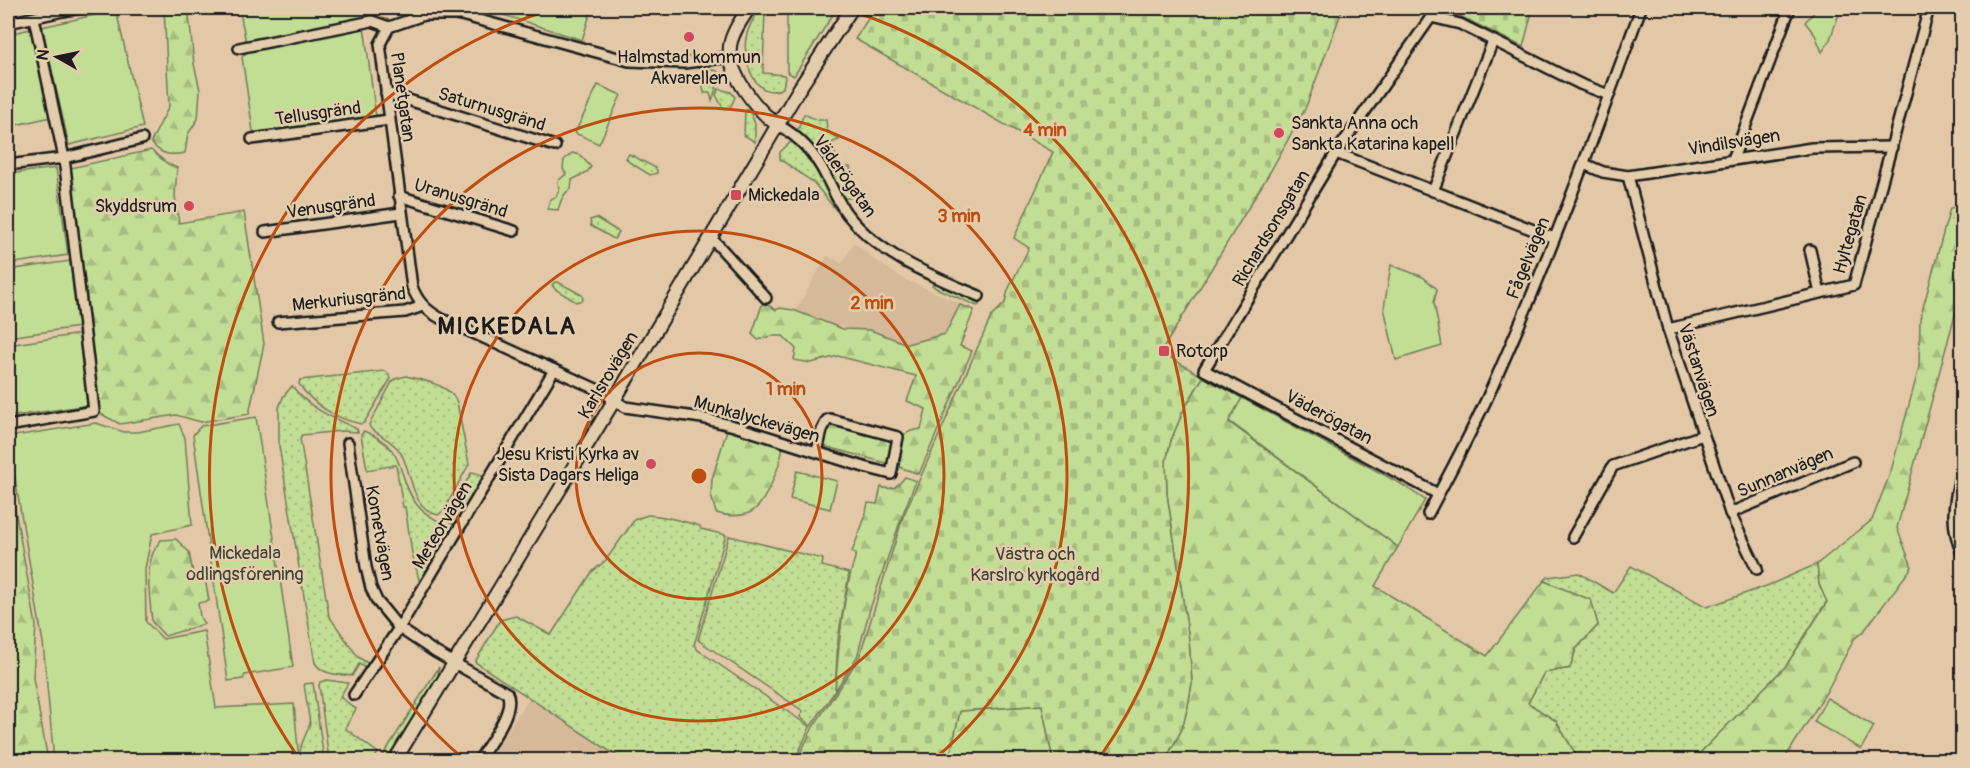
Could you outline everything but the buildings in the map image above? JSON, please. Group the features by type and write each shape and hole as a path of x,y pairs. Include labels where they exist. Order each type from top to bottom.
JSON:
{"street":[{"path":"8,23 63,9 80,8"},
{"path":"749,8 732,38 730,57 734,71 744,87 766,115 778,125"},
{"name":"Karlsrovägen","path":"395,760 615,399 778,125 852,8"},
{"name":"Fågelvägen","path":"1428,514 1497,378 1584,164 1641,8"},
{"path":"1733,159 1790,8"},
{"name":"Hyltegatan","path":"1668,329 1854,285 1929,8"},
{"name":"Planetgatan","path":"423,306 416,298 412,287 389,120 380,44 389,27 424,15 461,15 629,61 684,63 730,57"},
{"name":"Richardsonsgatan","path":"1204,370 1336,153 1431,17 1460,24 1493,40"},
{"path":"8,426 94,411 64,158 34,18"},
{"path":"239,48 372,21 389,27"},
{"path":"1433,191 1493,40 1580,84 1609,95"},
{"name":"Saturnusgränd","path":"386,93 555,146"},
{"name":"Tellusgränd","path":"252,139 389,120"},
{"name":"Väderögatan","path":"778,125 802,142 825,175 846,213 860,229 883,248 912,266 979,296"},
{"path":"8,165 64,158 142,139"},
{"name":"Vindilsvägen","path":"1584,164 1603,172 1628,176 1812,148 1892,147"},
{"path":"1336,153 1554,238"},
{"name":"Västanvägen","path":"1628,176 1668,329 1730,513 1757,569"},
{"name":"Uranusgränd","path":"399,196 514,231"},
{"name":"Venusgränd","path":"265,232 401,213"},
{"path":"710,238 766,298"},
{"path":"1810,250 1820,293"},
{"path":"423,306 440,318 615,399"},
{"name":"Merkuriusgränd","path":"278,322 405,312 423,306"},
{"name":"Meteorvägen","path":"354,695 399,628 554,370"},
{"name":"Väderögatan","path":"1204,370 1438,494"},
{"name":"Munkalyckevägen","path":"615,399 625,407 702,418 734,426 864,467 891,474 898,437 835,420 827,420 817,452"},
{"path":"1573,537 1613,466 1703,435"},
{"name":"Kometvägen","path":"348,443 366,567 377,602 399,628 507,693 510,699 508,710 478,760"},
{"name":"Sunnanvägen","path":"1730,513 1853,462"},
{"path":"1962,470 1955,497 1953,523 1962,553"}],"shaded area":[{"path":"854,242 875,260 904,279 964,305 950,336 889,347 845,327 793,315 827,256 842,263"},
{"path":"530,697 598,744 623,760 488,760"}],"green space":[{"path":"164,8 197,8 189,15 194,64 200,90 198,119 188,134 185,153 166,154 151,142 169,106"},
{"path":"239,8 405,8 246,42"},
{"path":"482,8 592,8 582,40"},
{"path":"760,8 765,8 763,73 785,77 783,88 773,91 758,84 752,76 746,56 747,34"},
{"path":"787,8 837,8 794,76 787,72"},
{"name":"Västra och Karslro kyrkogård","path":"875,8 1343,8 1305,109 1270,172 1161,352 1203,377 1184,409 1171,440 1166,461 1167,494 1189,640 1192,683 1182,729 1165,760 1053,760 1042,705 960,711 949,760 797,760 813,727 859,658 903,517 991,317 1005,303 1008,290 1029,248 1014,238 1053,152 855,39"},
{"path":"1426,8 1533,8 1523,47 1460,16"},
{"path":"1818,8 1840,11 1829,42 1822,52 1815,35 1805,22"},
{"path":"116,10 143,127 69,145 42,27"},
{"path":"364,26 376,117 259,134 253,131 242,57 247,52"},
{"path":"31,29 51,117 16,125 8,88 8,34"},
{"path":"703,71 717,71 720,75 712,101 710,93 704,93 701,74"},
{"path":"598,85 621,95 599,144 575,133"},
{"path":"718,89 731,92 735,97 730,108 723,108 716,95"},
{"path":"749,109 755,124 755,142 744,135 745,111"},
{"path":"804,114 817,120 826,120 827,130 839,140 832,144 839,167 850,167 855,192 852,198 844,198 820,156 797,132"},
{"path":"792,141 813,161 837,206 836,210 814,183 780,159 780,152"},
{"path":"151,150 168,164 177,168 175,196 179,223 244,212 264,344 249,414 201,422 176,415 120,424 97,412 66,169"},
{"path":"572,153 580,155 591,167 587,172 572,180 571,189 564,195 558,210 547,209 550,199 556,197 559,190 558,181 566,174 563,169 564,160"},
{"path":"629,154 654,167 657,173 650,175 629,162 626,158"},
{"path":"56,168 68,255 8,264 8,174"},
{"path":"1962,205 1962,289 1897,528 1912,567 1864,631 1854,639 1827,691 1784,760 1693,760 1786,666 1827,602 1819,584 1817,564 1872,520 1891,471 1919,368 1920,319 1950,208"},
{"path":"596,218 619,232 614,239 591,226 590,220"},
{"path":"70,261 79,327 8,337 8,270"},
{"path":"1391,265 1423,277 1437,289 1434,302 1442,346 1396,360 1384,308"},
{"path":"555,282 582,295 583,300 576,302 555,289 552,285"},
{"path":"933,283 978,302 979,305 936,288 932,285"},
{"path":"763,302 776,310 780,308 793,310 843,329 870,330 907,344 945,334 960,305 974,310 960,346 972,351 919,474 896,466 903,435 921,429 926,409 907,401 916,376 838,356 811,363 794,360 796,349 783,336 758,340 752,334"},
{"path":"80,334 89,405 8,417 8,345"},
{"path":"385,371 389,374 390,380 364,423 361,424 325,410 299,384 300,380"},
{"path":"406,376 442,387 457,402 469,464 444,510 438,515 428,511 416,496 403,456 398,449 371,429 369,425 392,382"},
{"path":"1203,377 1242,398 1229,422 1398,547 1375,586 1487,656 1544,581 1591,600 1598,625 1576,649 1570,668 1544,673 1528,703 1556,721 1579,760 1166,760 1182,729 1192,683 1189,640 1167,494 1166,461 1171,440 1184,409"},
{"path":"292,386 313,406 357,429 358,432 341,431 302,435 300,438 329,616 358,657 369,664 366,668 359,664 352,676 327,672 315,663 279,446 279,408 283,397"},
{"path":"1242,398 1401,484 1425,500 1398,547 1229,421"},
{"name":"Mickedala odlingsförening","path":"256,417 293,667 245,675 243,679 228,681 193,435 201,426"},
{"path":"96,423 124,432 138,432 179,424 185,438 192,525 152,534 145,569 146,622 163,639 204,631 216,708 294,704 299,760 54,760 43,643 8,437"},
{"path":"828,423 893,439 890,460 886,463 823,446"},
{"path":"727,430 783,446 776,473 767,493 755,509 741,515 716,513 711,495 712,479"},
{"path":"364,431 379,438 395,455 405,483 417,505 451,531 438,550 431,547 420,567 427,571 420,583 412,553 396,465 367,470 361,435"},
{"path":"8,471 36,625 33,678 48,760 8,760"},
{"path":"797,471 837,481 830,509 790,499"},
{"path":"472,472 482,475 482,480 456,523 452,524 447,520 446,515"},
{"path":"905,477 916,481 870,609 857,657 835,691 844,605 856,554 852,552 868,503 877,504 881,487 889,489 894,487"},
{"path":"648,515 681,521 726,535 694,645 810,727 795,760 623,760 475,662 500,620 516,616 551,635 592,572 606,560 635,519"},
{"path":"729,536 823,559 822,566 849,573 838,639 835,691 811,726 800,717 803,711 698,640"},
{"path":"176,539 189,552 194,579 205,578 209,601 198,603 200,617 204,624 165,636 152,622 149,568 155,548 161,540"},
{"path":"1817,564 1819,584 1827,601 1786,666 1693,760 1579,760 1556,721 1528,703 1544,673 1570,668 1576,649 1598,625 1591,600 1544,581 1548,577 1579,573 1613,593 1631,566 1707,607 1769,585"},
{"path":"439,667 438,676 386,760 380,760"},
{"path":"327,680 348,683 340,697 356,709 345,728 378,753 373,760 329,760 319,685 320,682"},
{"path":"313,683 324,760 299,760 301,746 310,724 304,684"},
{"path":"1827,698 1874,726 1861,749 1814,722"},
{"path":"1042,705 1053,760 949,760 960,711"}],"place":[{"name":"Halmstad kommun Akvarellen","path":"689,37"},
{"name":"Sankta Anna och Sankta Katarina kapell","path":"1279,133"},
{"name":"Mickedala","path":"736,195"},
{"name":"Skyddsrum","path":"189,206"},
{"name":"Rotorp","path":"1164,351"},
{"name":"Jesu Kristi Kyrka av Sista Dagars Heliga","path":"651,464"}],"district":[{"name":"MICKEDALA","path":"507,326"}]}
